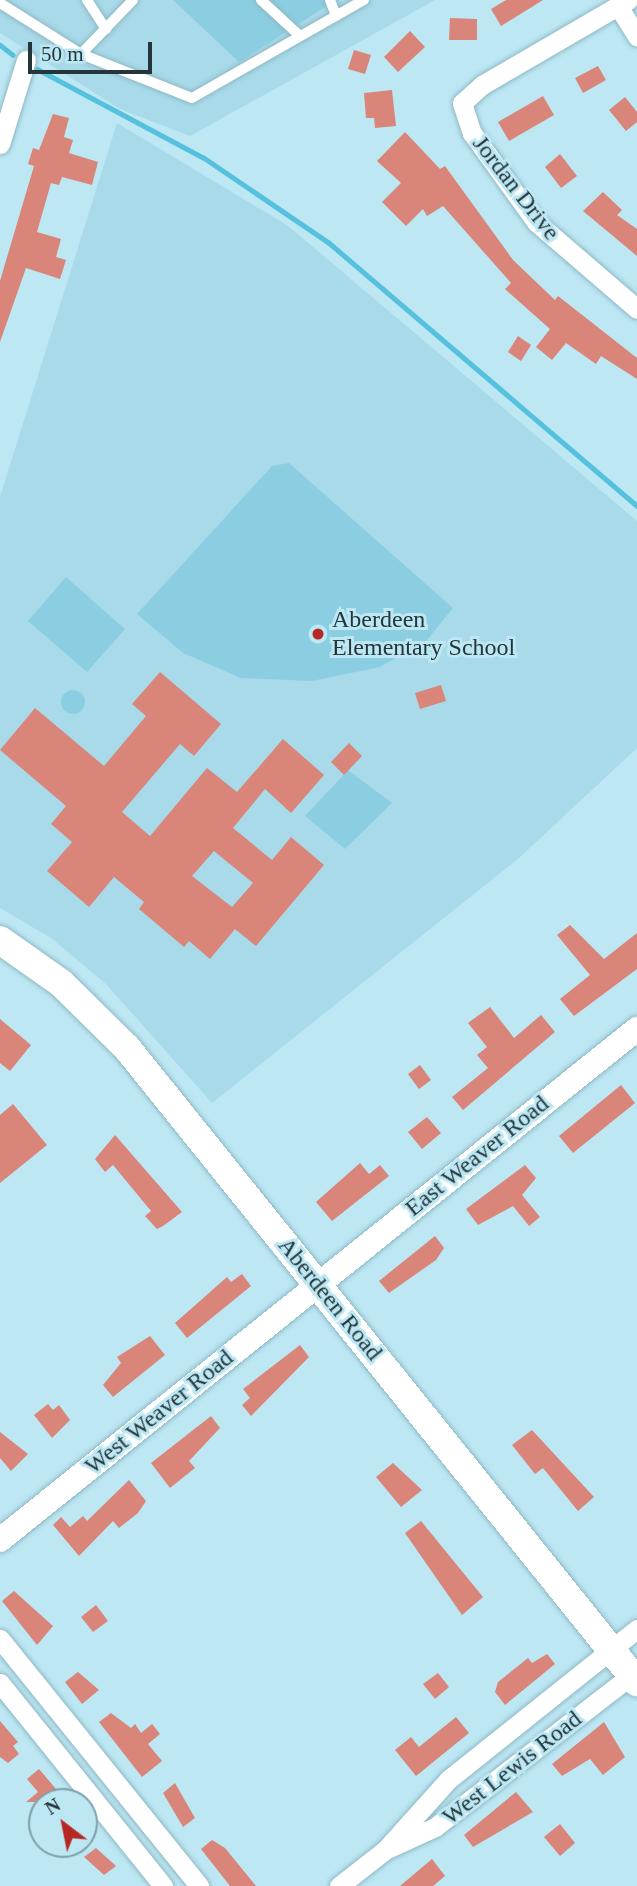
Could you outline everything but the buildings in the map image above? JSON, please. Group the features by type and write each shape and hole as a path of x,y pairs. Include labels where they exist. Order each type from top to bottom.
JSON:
{"main road":[{"name":"Aberdeen Road","path":"0,940 113,1031 611,1650 635,1676"}],"street":[{"path":"623,3 637,37"},
{"name":"Jordan Drive","path":"623,3 476,89 462,103 472,133 536,222 637,309"},
{"path":"0,144 26,60"},
{"name":"East Weaver Road","path":"317,1284 637,1029"},
{"name":"West Weaver Road","path":"0,1540 317,1284"},
{"name":"West Lewis Road","path":"385,1850 418,1807 637,1629"},
{"path":"0,1639 199,1886"},
{"name":"West Lewis Road","path":"339,1886 385,1850 435,1827 635,1676"},
{"path":"0,1683 163,1886"}],"lane":[{"path":"87,0 106,29"},
{"path":"80,54 133,0"},
{"path":"261,0 300,36"},
{"path":"330,0 336,16"},
{"path":"0,3 80,54 192,98 364,0"}],"shaded area":[{"path":"0,0 435,0 190,136 120,109 0,33"},
{"path":"173,0 336,0 239,62"},
{"name":"Aberdeen Elementary School","path":"117,123 287,225 637,521 637,748 519,858 212,1103 106,984 51,938 0,908 0,497"},
{"path":"289,463 453,608 427,640 380,667 312,681 241,678 183,653 137,614 272,466"},
{"path":"66,577 125,629 87,672 28,621"},
{"path":"73,690 82,693 85,702 82,711 73,714 64,711 61,702 64,693"},
{"path":"348,770 392,803 345,849 305,816"}],"waterway":[{"path":"0,45 13,55"},
{"path":"37,69 204,158 329,243 637,506"}],"place":[{"name":"Aberdeen Elementary School","path":"318,634"}]}
